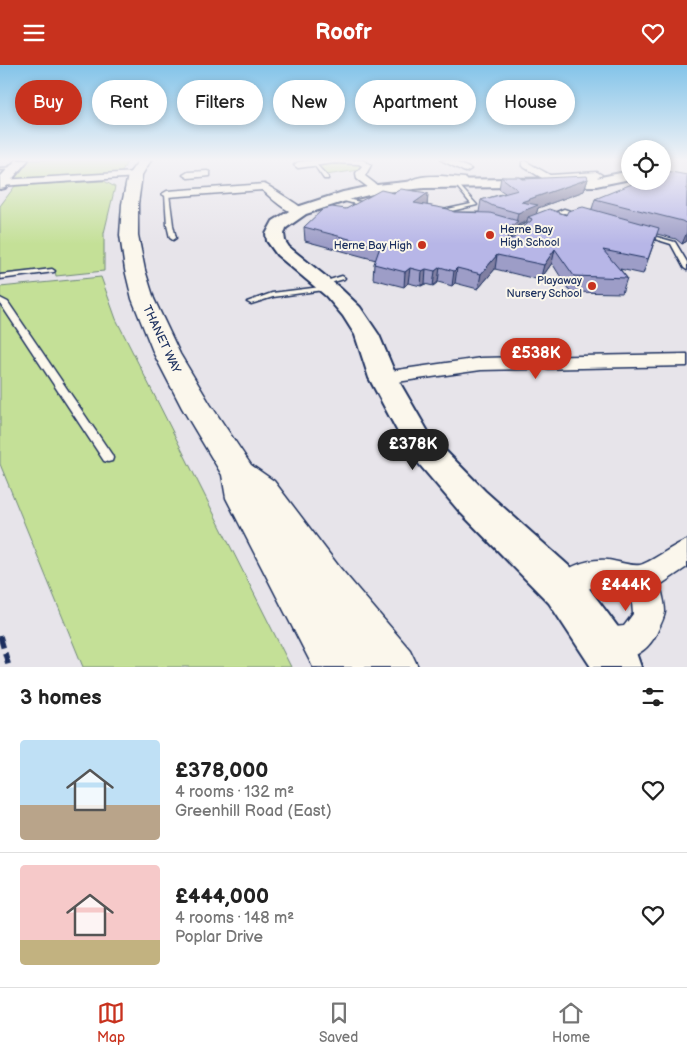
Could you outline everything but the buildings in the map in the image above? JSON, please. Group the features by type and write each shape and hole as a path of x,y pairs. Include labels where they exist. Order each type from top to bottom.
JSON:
{"main road":[{"name":"THANET WAY","path":"133,188 130,204 129,235 135,270 143,299 167,354 197,409 239,474 261,491 325,582 393,667"},
{"name":"THANET WAY","path":"239,474 244,498 340,667"}],"street":[{"path":"167,194 249,188"},
{"path":"265,188 289,206 300,211"},
{"path":"384,188 338,198 300,211 279,225 275,234 276,241 283,251 331,283 367,335 383,379 420,443 472,501 564,589 608,659 632,641 648,625 650,611 644,579"},
{"path":"383,379 481,364 687,360"},
{"path":"564,589 584,576 606,573 644,579 687,553"}],"lane":[{"path":"446,218 441,215 445,211 474,205 463,188"},
{"path":"167,194 173,239"},
{"path":"338,198 368,205"},
{"path":"457,208 474,214"},
{"path":"518,237 524,233 513,229 564,211 582,216"},
{"path":"638,232 673,243 687,267"},
{"path":"0,277 52,271"},
{"path":"251,303 272,295 331,283"},
{"path":"0,300 4,302 108,458"}],"green space":[{"path":"13,188 115,188 104,233 104,271 56,276 55,270 0,274 0,206"},
{"path":"101,277 116,319 291,667 83,667 0,464 0,287"}],"railway":[{"path":"0,636 9,667"}],"place":[{"name":"Herne Bay High School","path":"490,235"},
{"name":"Herne Bay High","path":"422,245"},
{"name":"Playaway Nursery School","path":"592,286"}]}
